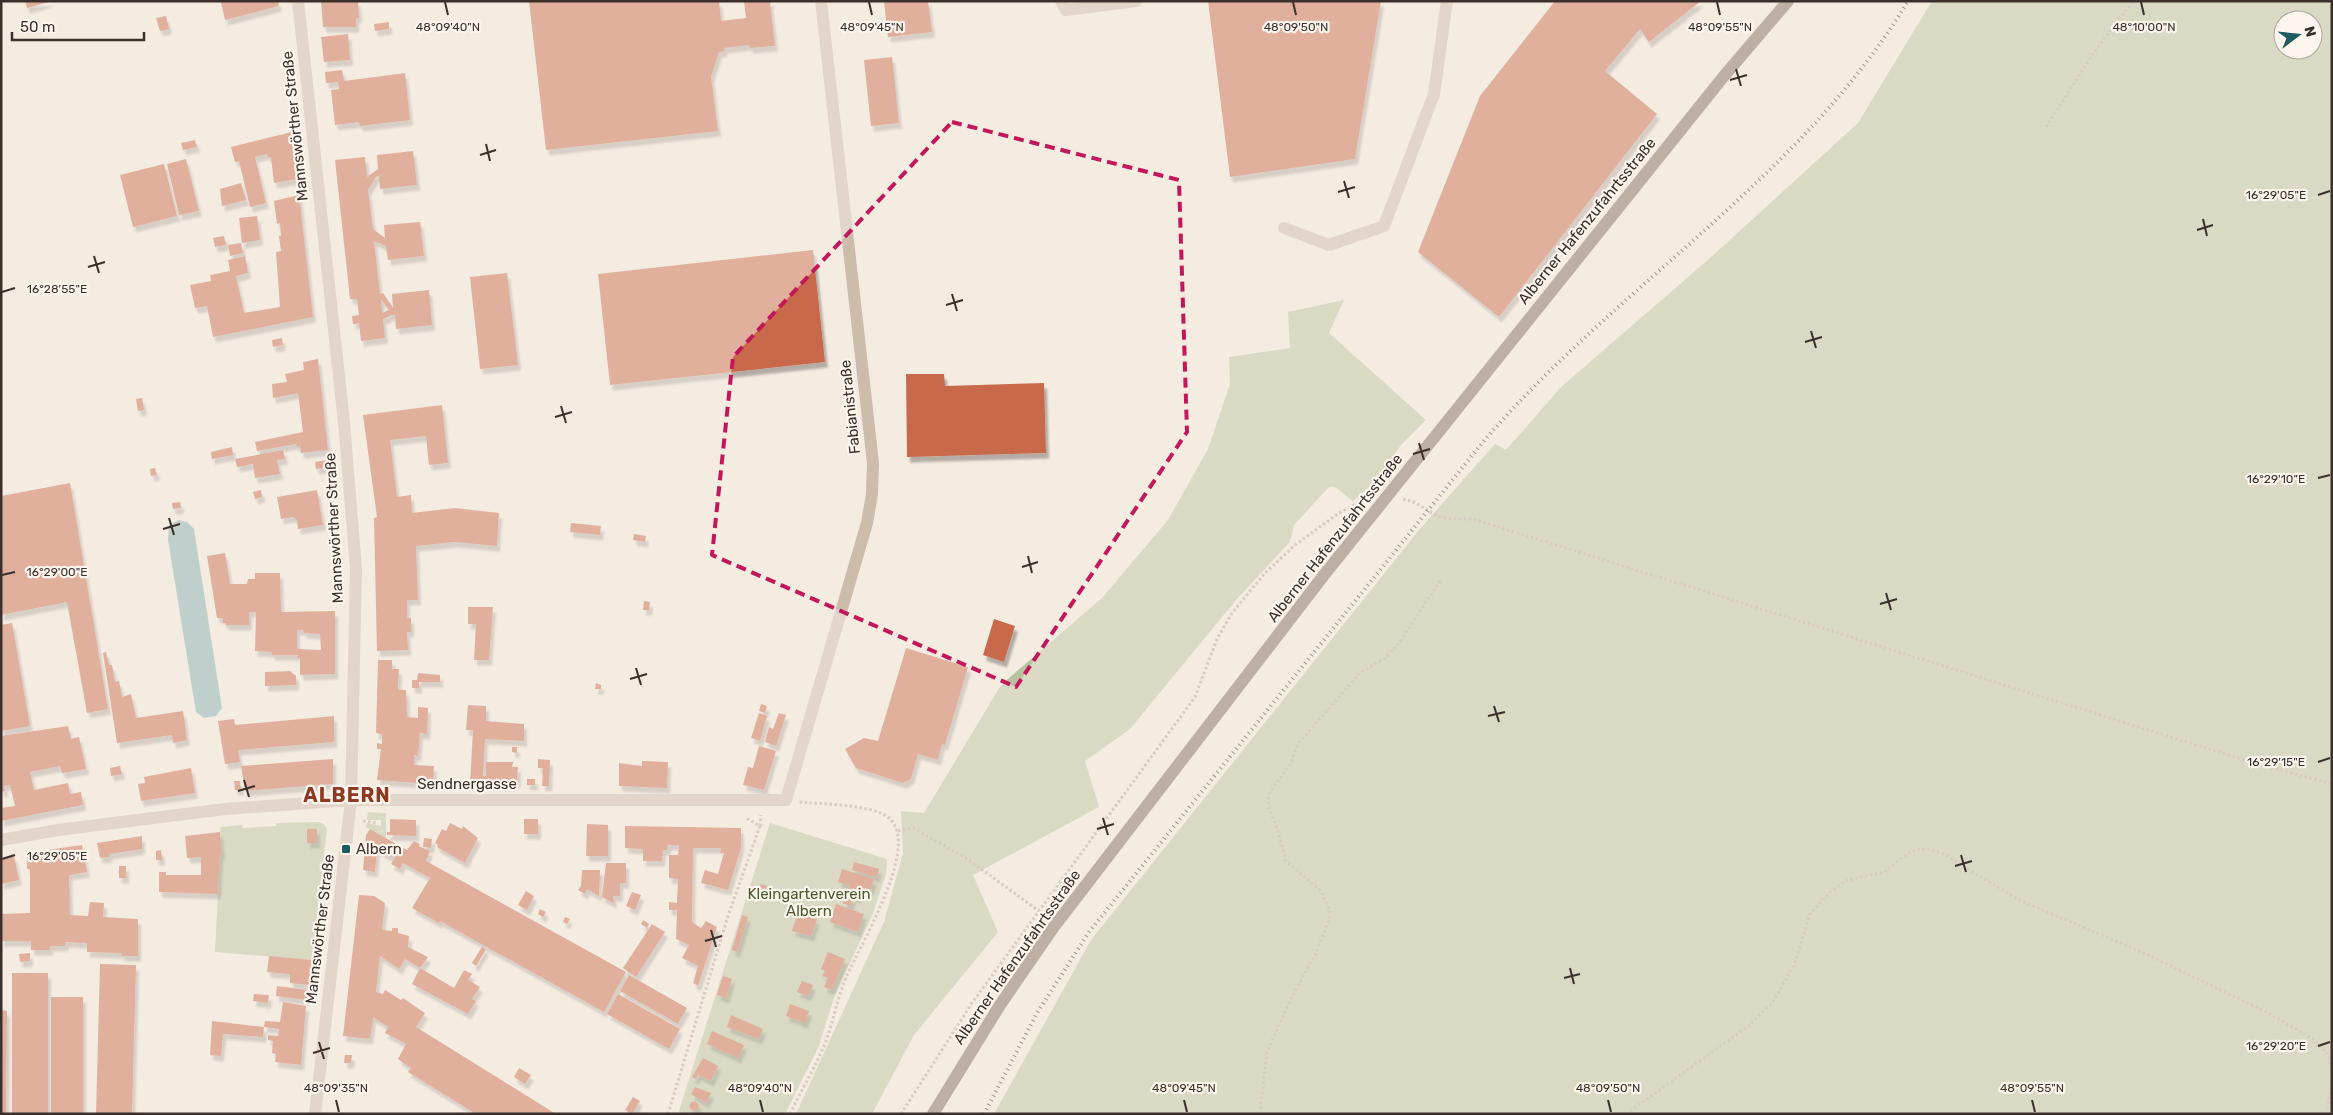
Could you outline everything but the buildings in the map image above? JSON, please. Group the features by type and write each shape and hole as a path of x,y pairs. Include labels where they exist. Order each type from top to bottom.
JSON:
{"main road":[{"name":"Alberner Hafenzufahrtsstraße","path":"933,1114 1000,1005 1053,928 1387,497 1724,76 1788,1"}],"street":[{"name":"Mannswörther Straße","path":"298,1 344,422 356,569 351,800 315,1114"},
{"name":"Fabianistraße","path":"786,800 867,523 872,494 873,464 821,1"},
{"path":"1061,1 1066,10 1136,1"},
{"path":"1284,228 1329,245 1384,226 1434,94 1447,1"},
{"name":"Sendnergasse","path":"1,840 58,830 216,810 351,800 786,800"}],"path":[{"path":"2046,127 2095,51 2133,1"},
{"path":"901,1114 972,1003 1195,697 1217,639 1241,600 1283,554 1360,500 1387,497 1413,500 1447,518 1473,519 2244,760 2332,784"},
{"path":"1261,1114 1267,1052 1290,1001 1316,953 1329,920 1330,910 1321,891 1286,861 1278,831 1268,805 1268,794 1292,761 1298,744 1361,672 1384,659 1400,643 1441,580"},
{"path":"786,800 874,811 891,819 897,831 896,859 890,884 867,940 844,983 824,1045 790,1114"},
{"path":"668,1114 728,916 760,826 761,815"},
{"path":"746,818 760,826"},
{"path":"363,820 377,823"},
{"path":"897,831 913,828 966,858 1039,911"},
{"path":"1626,1114 1750,1025 1773,1002 1794,965 1810,914 1823,898 1845,881 1884,872 1909,853 1919,849 1930,849 1942,853 2019,900 2144,953 2268,1013 2319,1044 2328,1054 2332,1071"},
{"path":"2327,1114 2332,1081"}],"highlighted area":[{"path":"952,122 1179,180 1187,432 1016,687 712,555 733,357"}],"green space":[{"path":"1932,1 2332,1 2332,1114 994,1114 1091,940 1419,530 1495,444 1506,450 1561,387 1709,259 1858,123"},
{"path":"1344,300 1329,333 1426,420 1401,445 1376,481 1353,501 1335,487 1329,487 1294,525 1290,542 1236,600 1130,729 1085,761 1099,807 973,875 998,932 914,1035 872,1114 796,1114 884,922 903,853 901,811 924,813 1001,685 1102,598 1168,520 1208,449 1230,384 1229,357 1290,348 1288,312"},
{"path":"368,812 386,813 386,838 366,827 367,823 381,826 381,820 367,820"},
{"path":"319,822 324,824 327,829 312,960 215,952 220,855 222,854 220,827 242,825 243,828 276,826 276,823"},
{"name":"Kleingartenverein Albern","path":"770,823 887,859 886,874 872,916 836,992 818,1048 785,1114 678,1114"}],"water":[{"path":"179,520 187,522 194,529 222,708 216,716 204,718 196,712 168,540 169,525"}],"railway":[{"path":"984,1114 1037,1013 1089,932 1483,442 1535,386 1590,332 1762,178 1815,123 1864,65 1908,1"}],"place":[{"name":"Albern","path":"346,849"}],"district":[{"name":"ALBERN","path":"347,795"}]}
